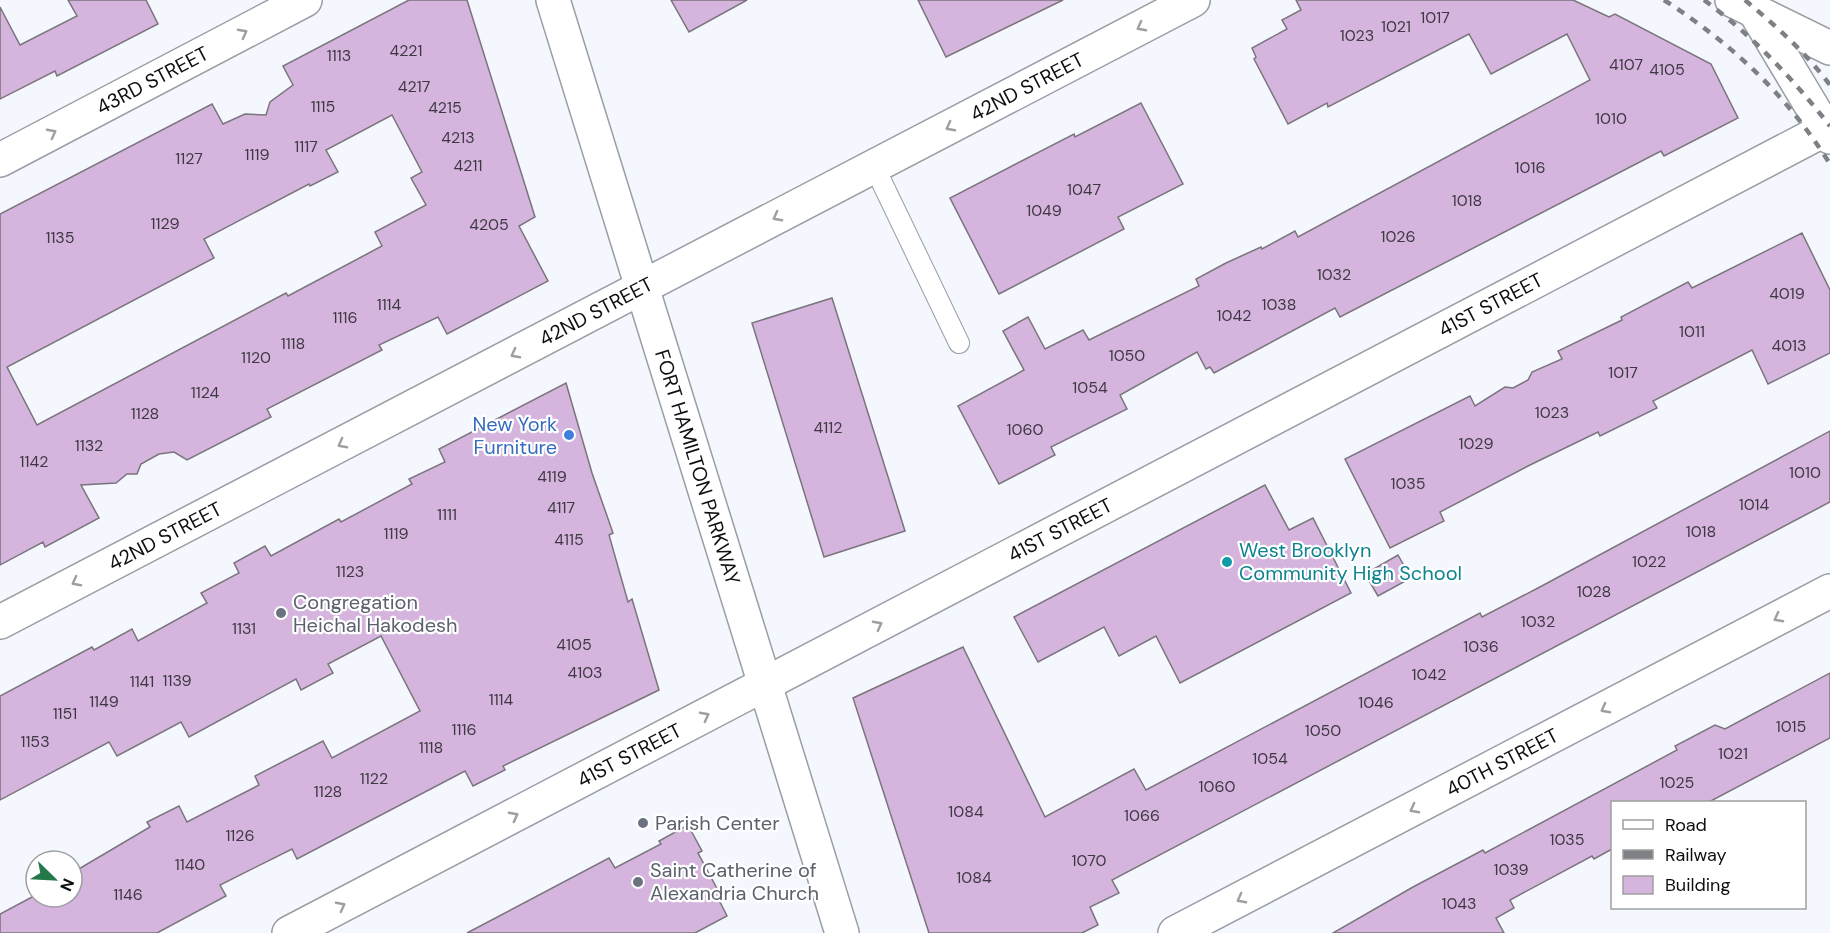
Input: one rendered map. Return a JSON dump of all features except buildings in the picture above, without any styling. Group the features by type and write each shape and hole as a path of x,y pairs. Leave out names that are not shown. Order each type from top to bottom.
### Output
{"street":[{"name":"43RD STREET","path":"0,160 305,0"},
{"name":"FORT HAMILTON PARKWAY","path":"552,0 843,933"},
{"name":"42ND STREET","path":"0,622 1193,0"},
{"path":"1745,3 1830,48"},
{"path":"1745,3 1829,131"},
{"name":"41ST STREET","path":"289,933 1829,131"},
{"name":"40TH STREET","path":"1176,933 1830,591"}],"lane":[{"path":"874,166 959,344"}],"railway":[{"path":"1664,0 1713,35 1756,73 1795,115 1830,164"},
{"path":"1704,0 1771,58 1830,126"},
{"path":"1745,0 1790,40 1830,85"}],"place":[{"name":"New York Furniture","path":"569,435"},
{"name":"West Brooklyn Community High School","path":"1227,562"},
{"name":"Congregation Heichal Hakodesh","path":"281,613"},
{"name":"Parish Center","path":"643,823"},
{"name":"Saint Catherine of Alexandria Church","path":"638,882"}]}
